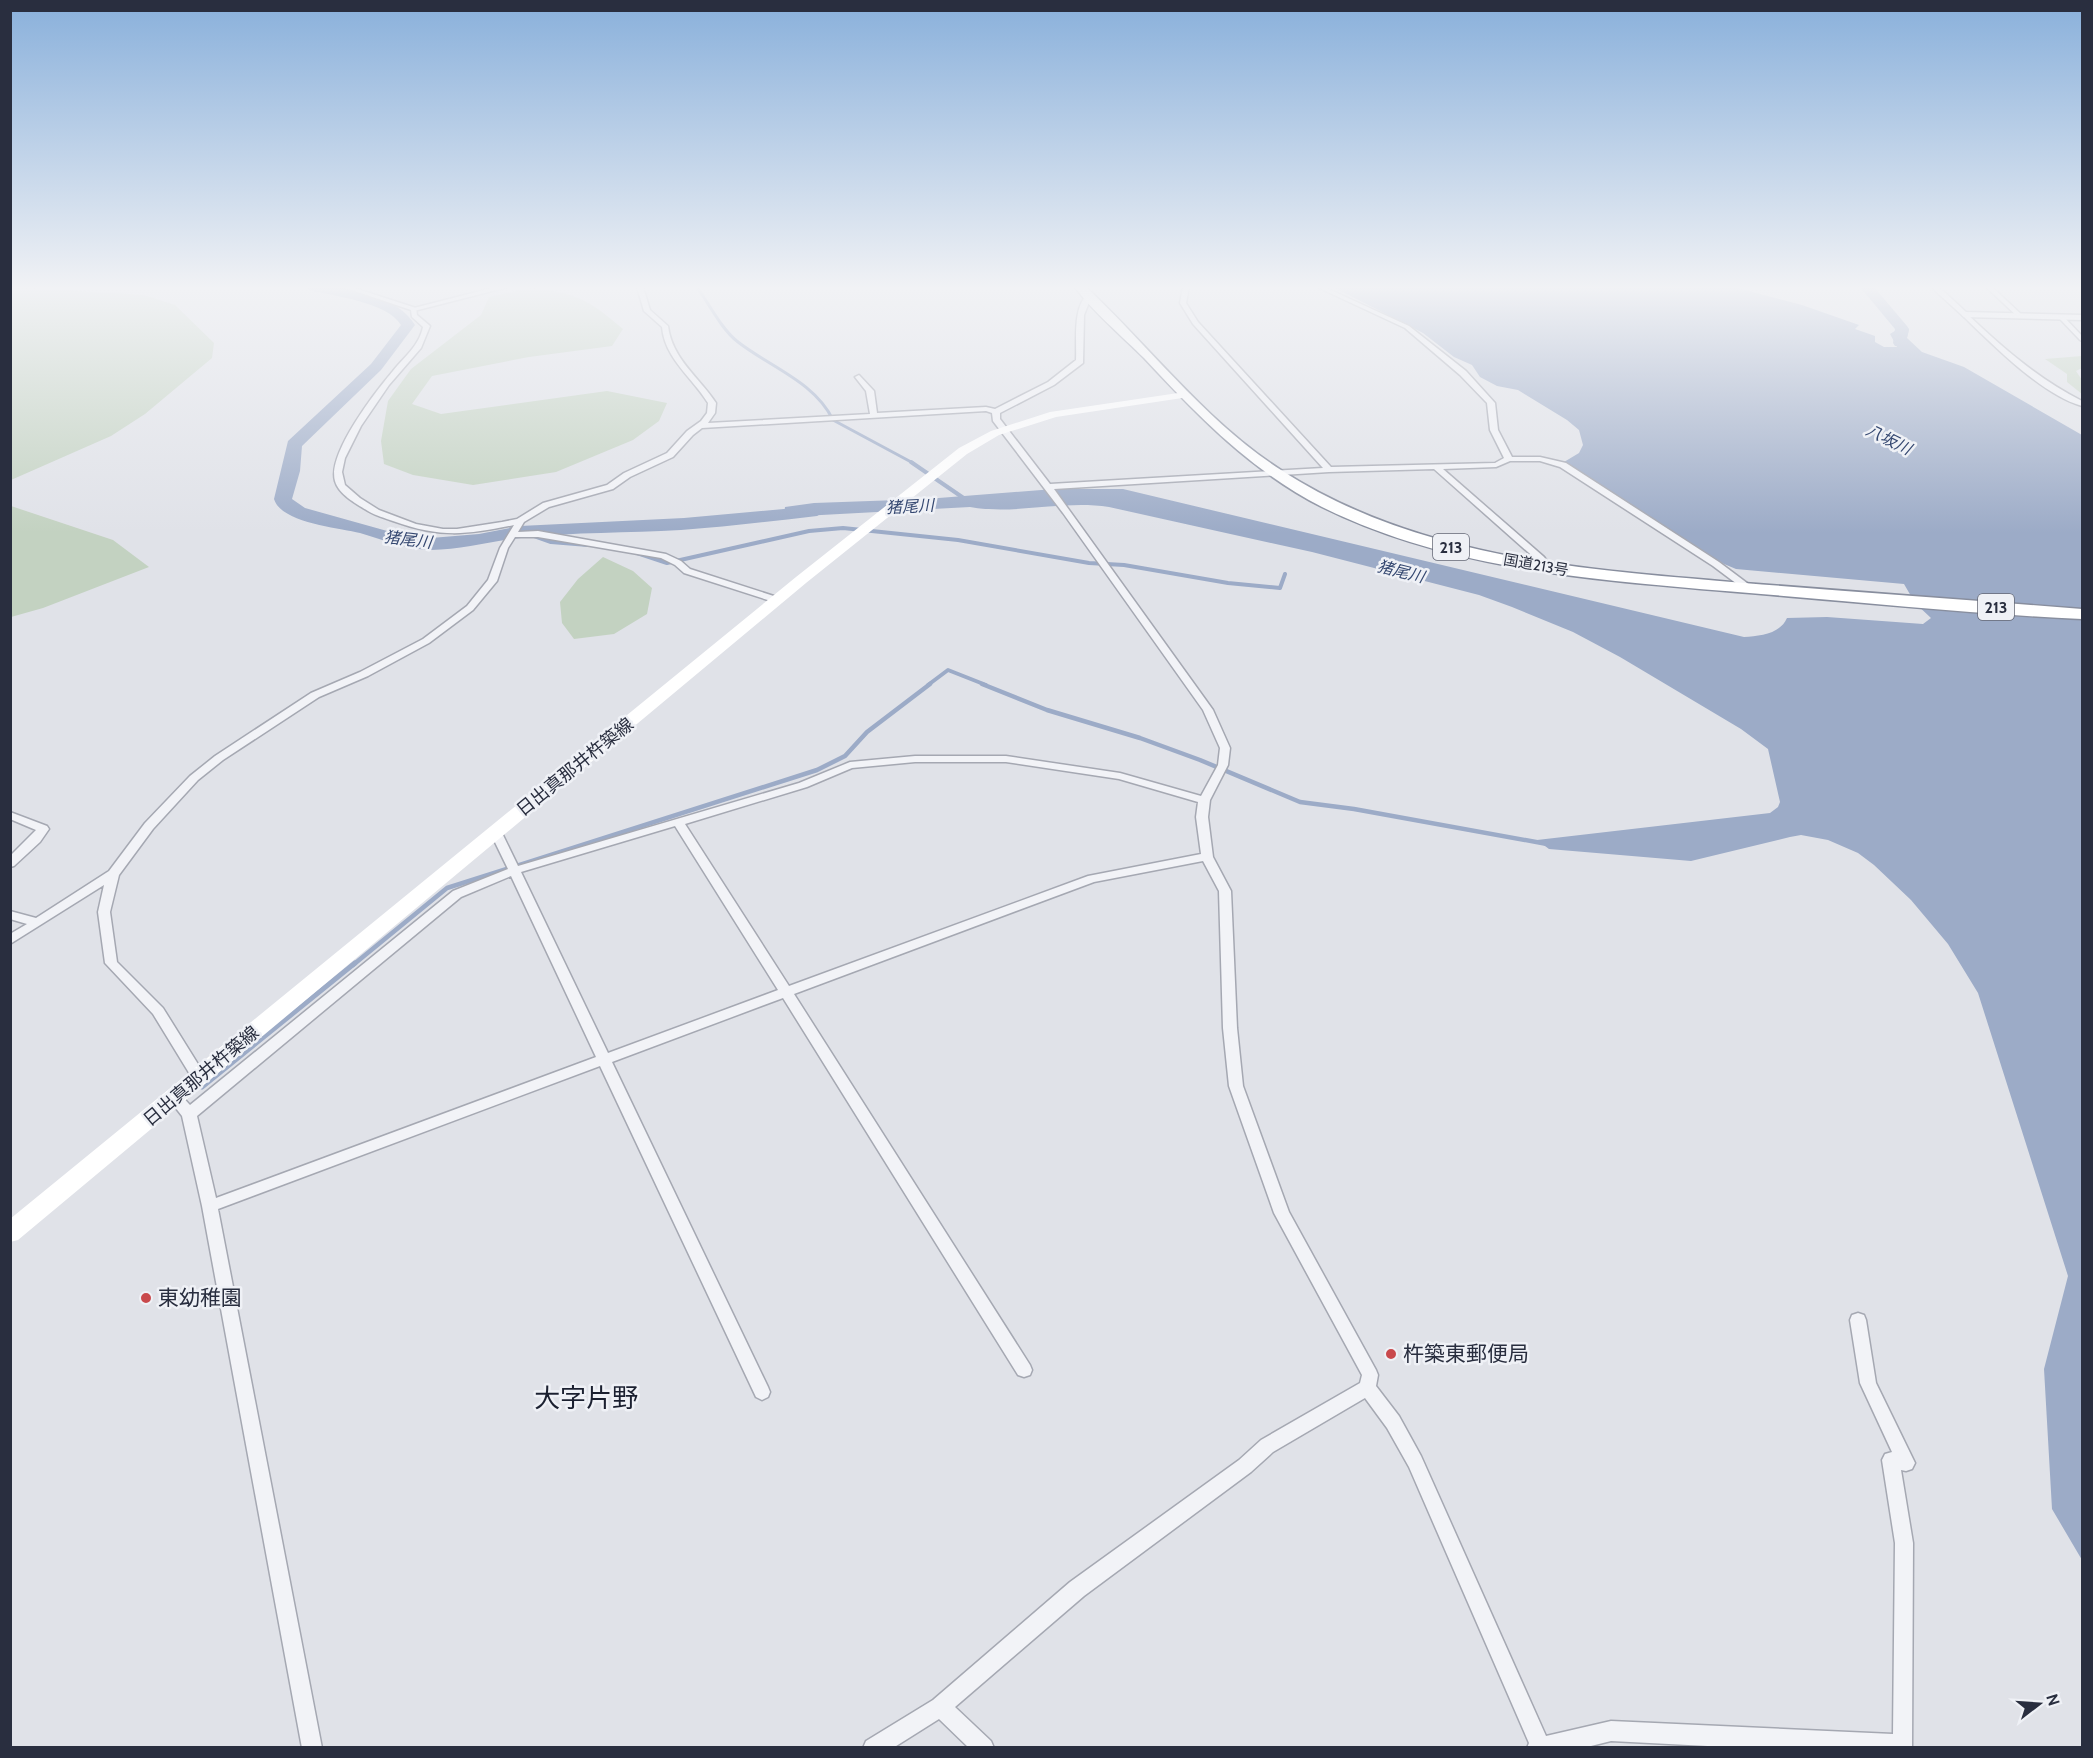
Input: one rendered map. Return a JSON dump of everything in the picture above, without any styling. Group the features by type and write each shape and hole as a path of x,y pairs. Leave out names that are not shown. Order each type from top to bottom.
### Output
{"highway":[{"name":"国道213号","path":"1160,369 1185,395 1276,474 1340,508 1407,534 1476,554 1547,568 1628,579 2082,614"}],"main road":[{"name":"日出真那井杵築線","path":"10,1233 777,600 979,440 1005,429 1054,414 1185,395"}],"street":[{"path":"399,369 352,436 338,466 338,480 344,489 372,510 429,532 457,533 515,528 663,556 678,563 687,571 777,600"},
{"path":"10,940 113,874 149,826 194,778 219,758 315,695 373,669 426,640 470,608 492,581 504,548 515,528 546,505 610,487 627,475 670,454 711,413 711,403 684,369"},
{"path":"700,426 986,409 996,412 1040,390 1072,369"},
{"path":"1237,369 1329,470"},
{"path":"1458,369 1491,402 1494,430 1509,459"},
{"path":"2028,369 2059,393 2082,404"},
{"path":"859,377 870,391 874,416"},
{"path":"873,1748 940,1707 1077,1589 1245,1466 1267,1446 1367,1388 1370,1375 1362,1356 1282,1213 1236,1086 1230,1028 1225,891 1207,857 1202,818 1204,800 1221,769 1225,748 1208,710 1102,560 996,419 996,412"},
{"path":"1048,487 1329,470 1497,465 1509,459 1540,459 1563,465 1716,564 1748,588"},
{"path":"1437,468 1541,559 1547,568"},
{"path":"189,1114 447,900 513,866 679,823 803,785 850,765 915,759 995,759 1120,776 1204,800"},
{"path":"10,815 42,830 36,839 10,863"},
{"path":"679,823 784,993 1024,1370"},
{"path":"496,832 762,1392"},
{"path":"210,1206 1092,879 1207,857"},
{"path":"113,874 104,912 111,963 158,1011 199,1077"},
{"path":"10,915 36,922"},
{"path":"175,1098 189,1114 210,1206 312,1748"},
{"path":"1367,1388 1393,1422 1415,1462 1540,1747 1611,1731 1903,1745 1904,1543 1891,1460 1906,1463 1868,1383 1858,1320"},
{"path":"940,1707 984,1748"}],"green space":[{"path":"11,369 199,369 145,414 111,436 11,480"},
{"path":"411,369 468,369 432,376 412,404 441,414 607,391 667,403 659,421 633,440 556,472 473,485 413,475 384,464 381,441 388,401"},
{"path":"2060,369 2080,369 2076,371 2082,380 2082,394 2067,382 2067,374"},
{"path":"11,506 113,540 149,567 43,608 11,617"},
{"path":"603,557 633,571 652,588 647,614 614,634 574,639 562,623 560,602 578,579"}],"water":[{"name":"八坂川","path":"1475,369 1968,369 2082,435 2082,1560 2052,1509 2044,1369 2068,1276 1978,993 1948,944 1911,900 1874,865 1858,853 1828,840 1801,835 1691,861 1549,849 1537,840 1770,813 1778,807 1780,802 1768,749 1741,729 1620,657 1573,632 1479,595 1312,552 1091,505 1005,509 970,507 784,517 785,507 814,503 926,499 1054,489 1123,489 1744,637 1775,631 1787,618 1827,617 1923,624 1931,618 1915,603 1904,584 1736,569 1724,564 1564,462 1579,453 1583,445 1579,430 1567,420 1518,390 1497,386 1480,377"}],"waterway":[{"name":"猪尾川","path":"374,369 294,445 291,471 283,499 284,503 299,512 327,522 362,528 403,541 431,544 479,540 520,532 684,524 817,511"},
{"path":"780,369 815,395 833,420 913,463"},
{"path":"911,462 965,499"},
{"path":"637,553 667,563 809,531 843,528 958,540 1089,563 1124,565 1228,583 1280,588 1285,574"},
{"path":"523,532 551,542 588,545"},
{"path":"928,685 948,670 986,685"},
{"path":"353,965 447,888 817,770 845,756 867,732 930,684"},
{"path":"982,684 1047,710 1140,738 1200,760 1300,802 1354,809 1547,844"},
{"path":"202,1087 355,963"}],"place":[{"name":"東幼稚園","path":"146,1298"},
{"name":"杵築東郵便局","path":"1391,1354"}],"district":[{"name":"大字片野","path":"586,1398"}]}
